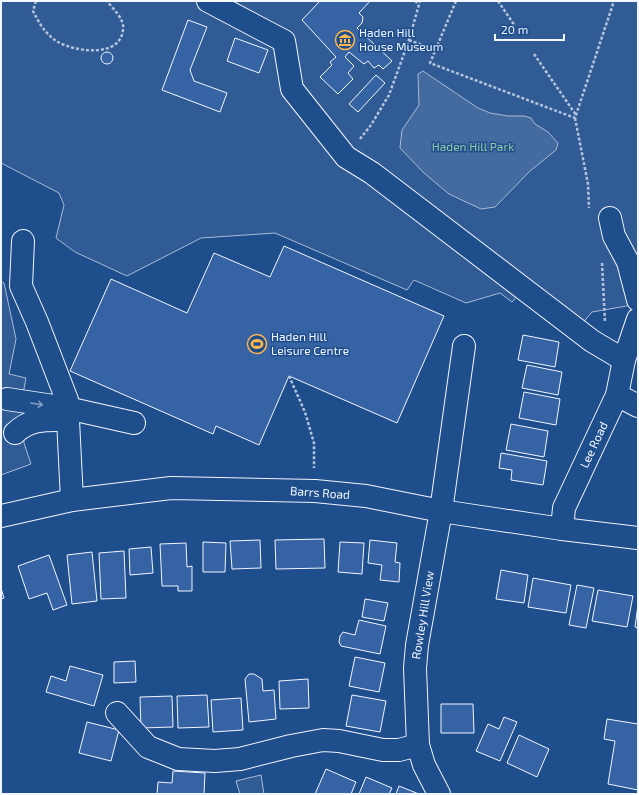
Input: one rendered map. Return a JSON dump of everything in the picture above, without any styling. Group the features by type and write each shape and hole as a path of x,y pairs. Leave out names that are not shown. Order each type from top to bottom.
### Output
{"street":[{"path":"208,1 284,41 292,89 346,157 372,173 592,341 631,352"},
{"path":"610,218 614,236 628,262 638,300"},
{"path":"22,241 21,286 37,322 67,400 72,500"},
{"name":"Lee Road","path":"562,530 564,508 617,395 631,352 638,319"},
{"name":"Rowley Hill View","path":"438,794 424,765 418,745 415,668 416,645 440,511 464,346"},
{"path":"617,395 638,406"},
{"path":"7,399 67,414 134,422"},
{"path":"14,433 22,426 39,420 67,414"},
{"name":"Barrs Road","path":"1,516 72,500 171,488 315,491 366,496 440,511 562,530 638,538"},
{"path":"117,713 148,747 178,759 215,761 240,759 291,746 323,740 339,741 383,750 399,750 418,745"}],"path":[{"path":"36,1 33,11 38,23 48,34 58,42 74,49 90,51 105,50 119,41 124,29 120,16 107,1"},
{"path":"346,157 372,125 389,95 409,40 419,2 415,1"},
{"path":"456,1 430,63 575,118 614,1"},
{"path":"498,1 515,26"},
{"path":"409,40 435,50"},
{"path":"534,54 576,114"},
{"path":"289,376 305,412 314,443 315,491"}],"shaded area":[{"name":"Haden Hill Park","path":"1,1 638,1 638,304 592,312 581,325 529,282 512,302 500,293 466,303 414,280 407,290 275,233 201,238 127,276 75,252 56,238 64,205 59,193 1,163"},
{"path":"423,71 478,108 490,113 531,118 535,124 548,132 558,143 556,150 530,171 495,207 481,209 449,194 424,173 400,148 402,130 419,105 418,74"},
{"path":"1,281 4,283 16,339 9,374 26,378 23,394 22,426 24,443 31,464 1,475"},
{"path":"261,775 264,794 240,794 236,781"}],"building":[{"name":"Haden Hill House Museum","path":"318,1 370,1 359,13 363,17 362,23 357,28 392,61 383,69 379,65 374,68 368,61 364,64 349,52 345,57 354,66 348,73 353,79 338,94 320,77 332,65 330,62 336,57 302,20 319,2"},
{"path":"188,20 207,27 190,70 194,81 227,93 220,112 162,90"},
{"path":"235,38 268,50 259,73 227,61"},
{"path":"105,52 109,52 113,58 109,64 105,64 101,60 101,56"},
{"path":"376,75 385,83 358,112 349,104"},
{"name":"Haden Hill Leisure Centre","path":"284,246 444,316 397,423 289,376 259,445 216,426 213,434 70,371 111,279 187,313 214,253 270,277"},
{"path":"523,335 559,342 555,367 518,360"},
{"path":"527,365 562,372 558,395 522,388"},
{"path":"524,392 560,399 556,425 519,418"},
{"path":"511,424 548,431 544,457 506,450"},
{"path":"501,453 547,461 543,485 511,480 512,470 499,468"},
{"path":"324,539 325,568 276,569 275,540"},
{"path":"260,540 261,568 232,569 230,541"},
{"path":"370,540 397,543 395,562 400,563 399,582 380,580 382,565 368,563"},
{"path":"203,542 226,543 225,572 203,572"},
{"path":"340,542 364,543 362,574 338,572"},
{"path":"186,543 187,567 192,566 192,591 178,591 178,586 162,586 160,544"},
{"path":"151,547 153,573 130,575 129,549"},
{"path":"124,551 126,598 101,599 99,553"},
{"path":"92,552 97,601 72,604 67,555"},
{"path":"49,555 67,605 53,610 47,593 29,599 18,566"},
{"path":"501,570 528,575 524,603 496,599"},
{"path":"533,578 571,585 566,613 528,607"},
{"path":"577,585 594,588 586,628 569,625"},
{"path":"1,588 4,598 1,599"},
{"path":"598,590 633,596 627,627 592,621"},
{"path":"365,599 388,603 384,621 362,617"},
{"path":"638,605 638,628 635,627"},
{"path":"359,620 386,626 380,654 341,646 339,642 340,636 343,632 355,635"},
{"path":"355,657 385,663 379,692 349,686"},
{"path":"135,661 136,682 114,683 114,662"},
{"path":"70,666 103,675 94,706 46,692 51,676 66,681"},
{"path":"249,674 254,674 262,679 263,691 274,690 276,719 249,722 245,679"},
{"path":"308,679 309,708 280,709 279,681"},
{"path":"207,695 209,727 178,728 177,696"},
{"path":"352,695 386,701 380,732 346,726"},
{"path":"172,696 173,727 141,728 140,697"},
{"path":"241,698 243,730 213,732 211,700"},
{"path":"441,704 473,704 474,733 441,733"},
{"path":"504,717 517,722 500,761 476,751 488,724 499,729"},
{"path":"607,719 638,724 638,790 608,784 615,741 604,739"},
{"path":"87,722 119,730 111,761 79,753"},
{"path":"519,735 549,749 537,777 507,763"},
{"path":"326,769 356,782 351,794 315,794"},
{"path":"173,771 205,773 204,794 157,794 158,782 172,783"},
{"path":"366,777 392,788 389,794 359,794"},
{"path":"399,786 419,794 396,794"}],"place":[{"name":"Haden Hill House Museum","path":"345,40"},
{"name":"Haden Hill Leisure Centre","path":"257,344"}]}
